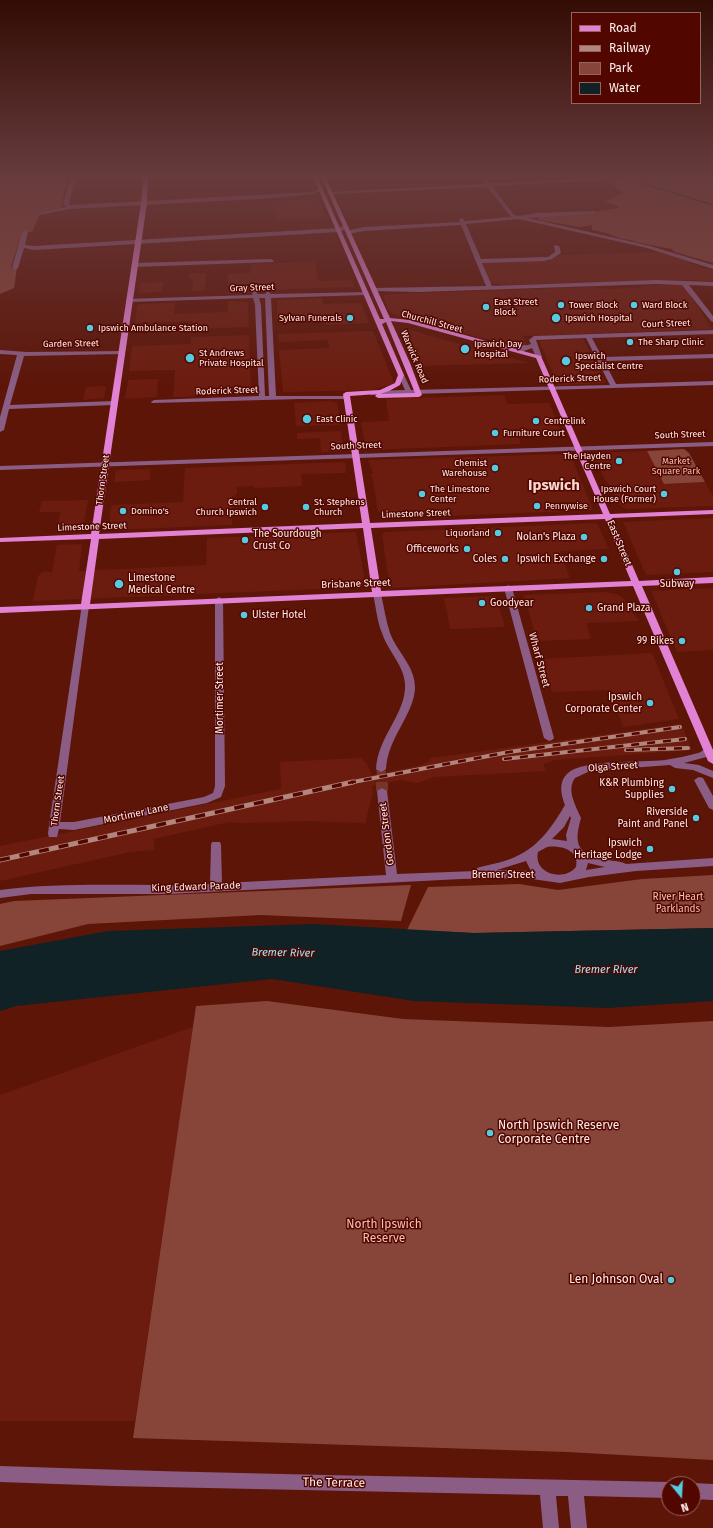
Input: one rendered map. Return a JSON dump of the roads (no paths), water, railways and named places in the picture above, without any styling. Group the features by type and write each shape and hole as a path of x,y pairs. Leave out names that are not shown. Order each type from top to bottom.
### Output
{"main road":[{"name":"Thorn Street","path":"85,606 137,245"},
{"name":"Warwick Road","path":"346,245 401,375"},
{"name":"Warwick Road","path":"354,245 419,393"},
{"name":"Gray Street","path":"365,292 375,291"},
{"name":"Churchill Street","path":"382,307 389,314 410,324 540,358"},
{"path":"374,312 387,319"},
{"name":"Churchill Street","path":"387,319 502,346 540,358"},
{"path":"379,324 387,319"},
{"path":"393,331 398,325 410,324"},
{"name":"East Street","path":"540,358 713,761"},
{"path":"396,364 407,363"},
{"path":"369,393 395,387 400,382 401,375"},
{"name":"Roderick Street","path":"346,396 369,393"},
{"name":"Roderick Street","path":"346,396 419,393"},
{"path":"346,396 377,594"},
{"name":"Limestone Street","path":"0,540 713,512"},
{"name":"Brisbane Street","path":"0,610 713,580"}],"street":[{"path":"15,268 22,246 32,248 68,245"},
{"path":"473,245 490,288"},
{"path":"640,245 713,267"},
{"path":"479,261 550,258 558,253 556,246"},
{"path":"134,265 271,261"},
{"path":"537,286 581,287 633,282 690,282 713,284"},
{"path":"633,282 642,284 644,286 643,287"},
{"path":"375,291 537,286 643,287 669,282"},
{"path":"683,282 694,296 698,298 713,320"},
{"path":"690,282 699,295 698,298"},
{"name":"Gray Street","path":"129,298 365,292"},
{"path":"268,294 267,304 273,398"},
{"path":"255,295 258,305 262,398"},
{"name":"Court Street","path":"534,345 533,338 713,332"},
{"path":"588,336 614,386"},
{"path":"82,353 111,347 123,340"},
{"path":"502,346 524,349 534,345"},
{"name":"East Street","path":"534,345 540,358"},
{"name":"Garden Street","path":"0,352 21,354 121,352"},
{"path":"0,430 21,354"},
{"path":"600,359 713,356"},
{"name":"Warwick Road","path":"401,375 410,394"},
{"name":"Roderick Street","path":"419,393 713,383"},
{"name":"Roderick Street","path":"369,393 410,394"},
{"name":"Roderick Street","path":"154,402 346,396"},
{"path":"6,407 113,404"},
{"name":"South Street","path":"0,468 713,444"},
{"name":"Wharf Street","path":"508,588 548,738"},
{"path":"377,594 386,632 405,668 410,687 406,701 381,756 381,769"},
{"name":"Mortimer Street","path":"217,795 220,786 219,600"},
{"name":"Thorn Street","path":"54,829 85,606"},
{"name":"Olga Street","path":"577,852 571,835 576,818 570,805 566,784 568,778 576,772 594,767 665,763 702,756 706,754 709,749"},
{"name":"Olga Street","path":"665,763 695,767 713,775"},
{"path":"699,780 713,806"},
{"name":"Gordon Street","path":"382,791 392,878"},
{"name":"Mortimer Lane","path":"54,829 94,823 207,800 217,795"},
{"path":"537,849 560,824 570,805"},
{"name":"Bremer Street","path":"461,875 504,865 523,858 537,849 555,843 570,846 577,852 594,861 636,867"},
{"path":"216,845 216,887"},
{"name":"Bremer Street","path":"537,849 532,862 534,868 544,876"},
{"path":"574,876 580,872 582,866 582,860 577,852"},
{"name":"Bremer Street","path":"392,878 525,874 560,879 636,867 713,862"},
{"name":"King Edward Parade","path":"0,894 31,890 168,890 392,878"},
{"name":"The Terrace","path":"0,1474 661,1490"},
{"path":"547,1487 551,1528"},
{"path":"575,1488 579,1528"},
{"path":"701,1491 713,1492"}],"water":[{"name":"Bremer River","path":"313,924 474,933 713,928 713,1001 608,1008 414,1001 272,979 16,1006 0,1011 0,951 108,931"}],"tunnel":[{"path":"381,769 382,783"},
{"path":"382,783 382,791"}],"railway":[{"path":"352,782 509,752 680,727"},
{"path":"504,759 685,739"},
{"path":"626,750 688,748"},
{"path":"0,860 352,782"}],"place":[{"name":"Tower Block","path":"561,305"},
{"name":"Ward Block","path":"634,305"},
{"name":"East Street Block","path":"486,307"},
{"name":"Sylvan Funerals","path":"350,318"},
{"name":"Ipswich Hospital","path":"556,318"},
{"name":"Ipswich Ambulance Station","path":"90,328"},
{"name":"The Sharp Clinic","path":"630,342"},
{"name":"Ipswich Day Hospital","path":"465,349"},
{"name":"St Andrews Private Hospital","path":"190,358"},
{"name":"Ipswich Specialist Centre","path":"566,361"},
{"name":"East Clinic","path":"307,419"},
{"name":"Centrelink","path":"536,421"},
{"name":"Furniture Court","path":"495,433"},
{"name":"The Hayden Centre","path":"619,461"},
{"name":"Chemist Warehouse","path":"495,468"},
{"name":"The Limestone Center","path":"422,494"},
{"name":"Ipswich Court House (Former)","path":"664,494"},
{"name":"Pennywise","path":"537,506"},
{"name":"Central Church Ipswich","path":"265,507"},
{"name":"St. Stephens Church","path":"306,507"},
{"name":"Domino's","path":"123,511"},
{"name":"Liquorland","path":"498,533"},
{"name":"Nolan's Plaza","path":"584,537"},
{"name":"The Sourdough Crust Co","path":"245,540"},
{"name":"Officeworks","path":"467,549"},
{"name":"Coles","path":"505,559"},
{"name":"Ipswich Exchange","path":"604,559"},
{"name":"Subway","path":"677,572"},
{"name":"Limestone Medical Centre","path":"119,584"},
{"name":"Goodyear","path":"482,603"},
{"name":"Grand Plaza","path":"589,608"},
{"name":"Ulster Hotel","path":"244,615"},
{"name":"99 Bikes","path":"682,641"},
{"name":"Ipswich Corporate Center","path":"650,703"},
{"name":"K&R Plumbing Supplies","path":"672,789"},
{"name":"Riverside Paint and Panel","path":"696,818"},
{"name":"Ipswich Heritage Lodge","path":"650,849"},
{"name":"North Ipswich Reserve Corporate Centre","path":"490,1133"},
{"name":"Len Johnson Oval","path":"671,1280"}],"district":[{"name":"Ipswich","path":"554,486"}],"park label":[{"name":"Market Square Park","path":"676,466"},
{"name":"River Heart Parklands","path":"678,902"},
{"name":"North Ipswich Reserve","path":"384,1232"}]}
